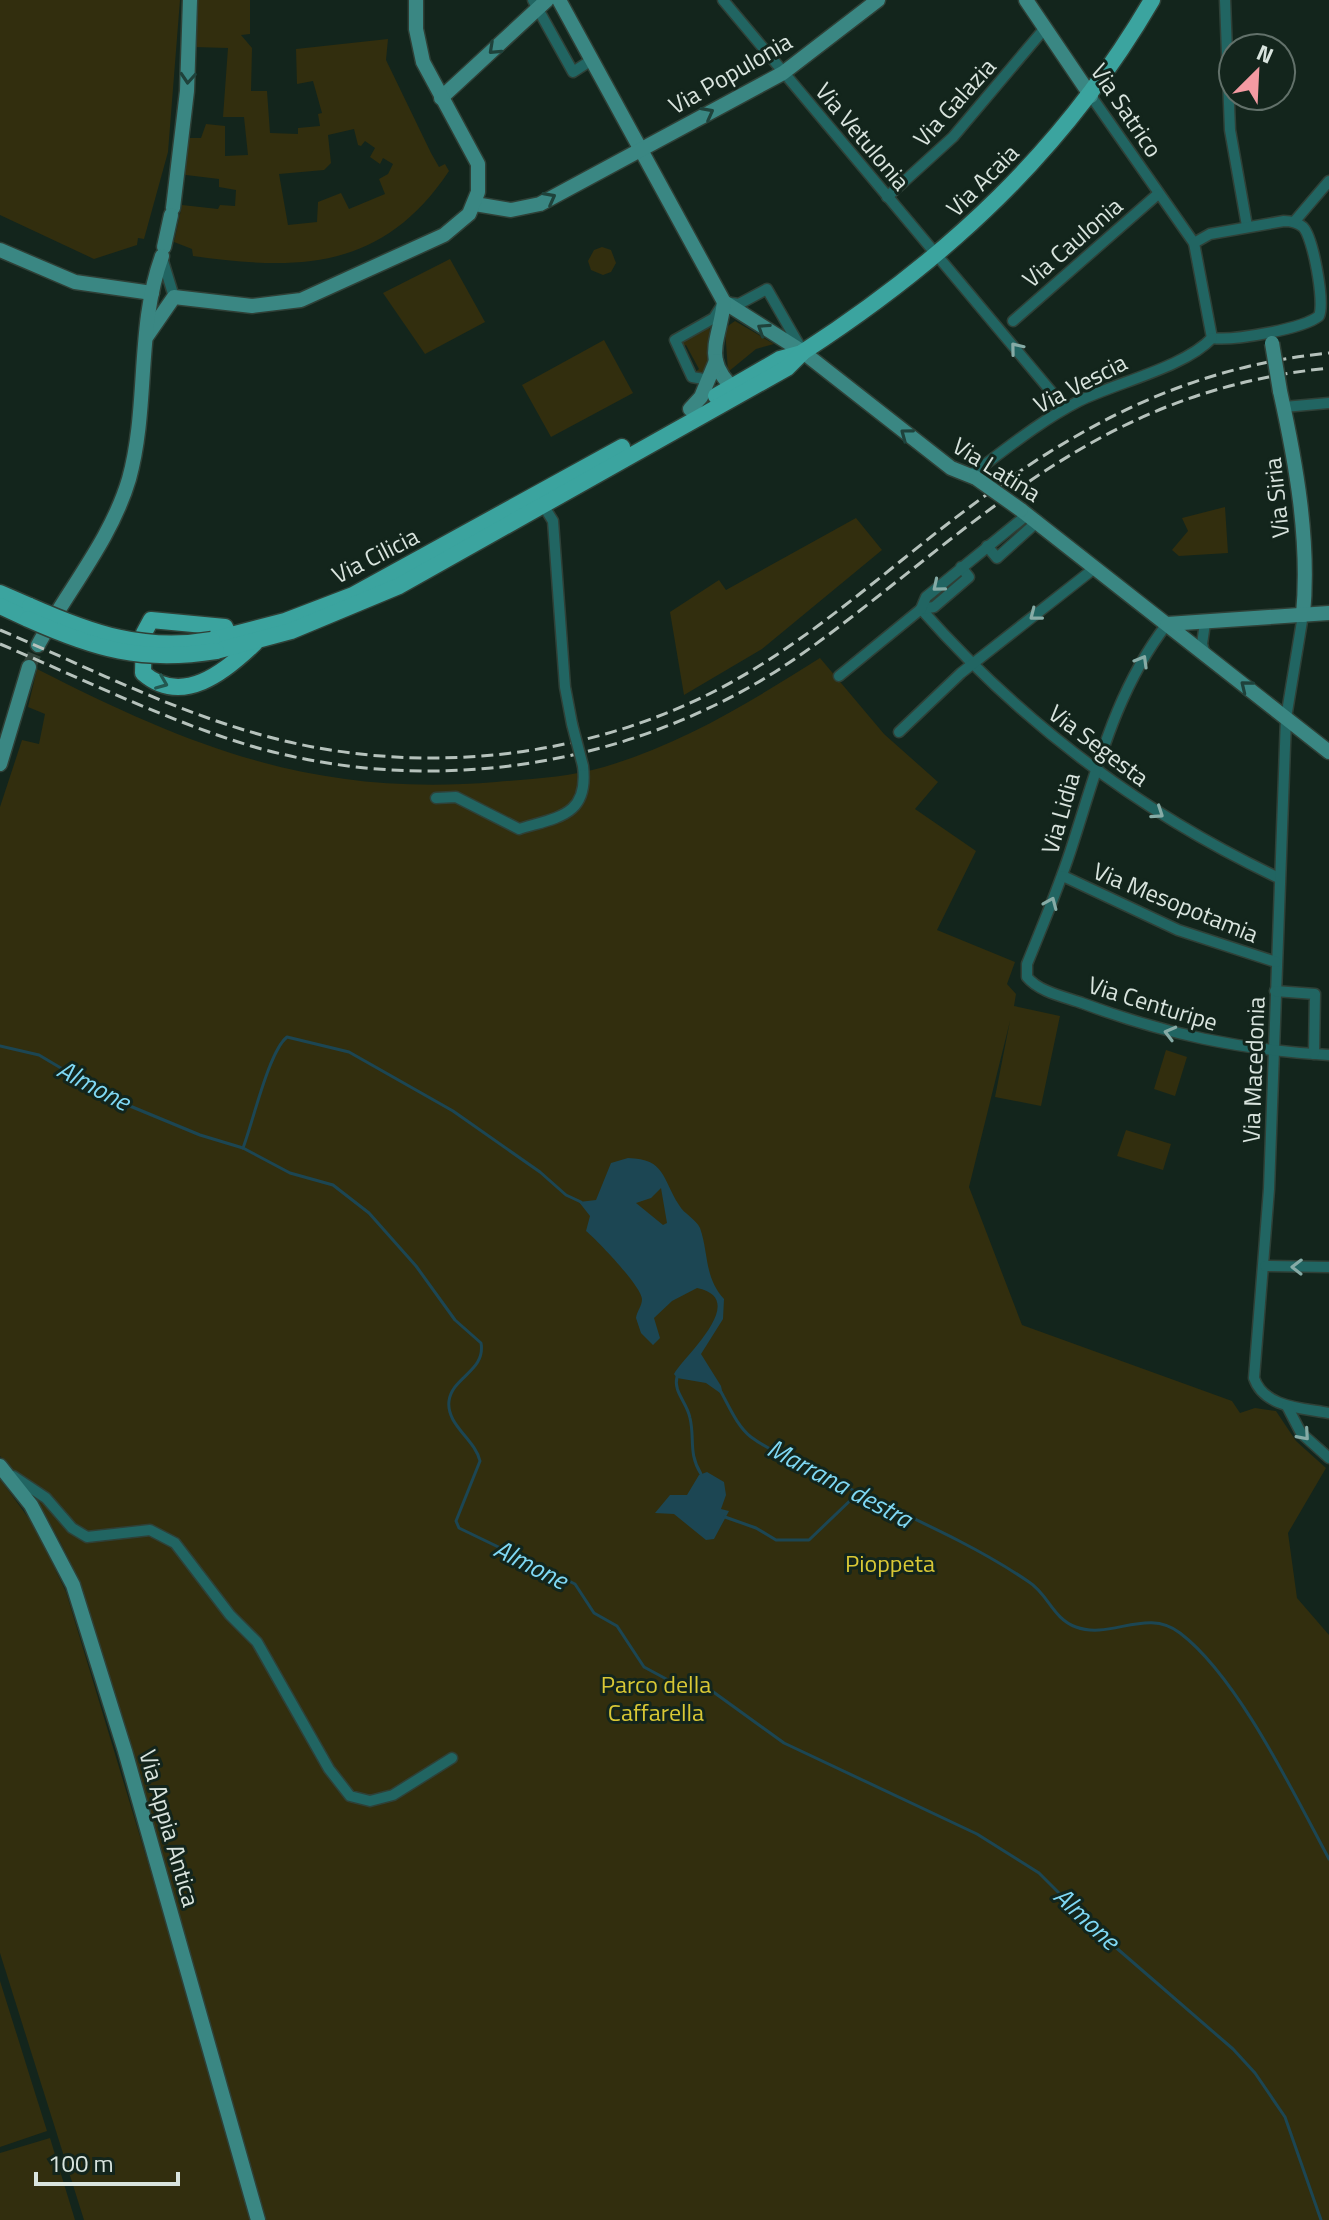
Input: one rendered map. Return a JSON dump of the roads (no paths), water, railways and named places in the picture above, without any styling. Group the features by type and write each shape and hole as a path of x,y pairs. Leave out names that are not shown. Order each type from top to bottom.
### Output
{"main road":[{"name":"Via Acaia","path":"739,387 787,368 803,352 938,256 1027,170 1091,96 1152,0"},
{"name":"Via Cilicia","path":"214,645 229,636 285,621 353,595 690,409 739,387"},
{"name":"Via Cilicia","path":"0,593 87,644 125,654 178,656 214,645 257,641 345,611 399,586 543,505 739,387"},
{"name":"Via Cilicia","path":"0,606 29,612"},
{"path":"229,636 225,627 153,619 144,633 142,671 162,683 189,688 235,661 257,641"}],"street":[{"path":"38,645 107,529 128,482 152,293 172,212 187,91 190,0"},
{"path":"0,250 75,282 252,306 309,297 444,235 464,220 475,204 480,175 477,160 441,98 418,49 416,0"},
{"path":"559,0 724,302 717,333 716,361 718,372 739,387"},
{"name":"Via Vetulonia","path":"723,0 1065,408"},
{"name":"Via Populonia","path":"475,204 511,210 530,208 783,73 878,0"},
{"name":"Via Satrico","path":"1026,0 1194,243"},
{"path":"1225,0 1230,130 1247,226"},
{"path":"441,98 539,3 573,72 590,61"},
{"name":"Via Galazia","path":"887,197 968,121 1045,28"},
{"path":"1294,222 1329,181"},
{"name":"Via Caulonia","path":"1013,321 1158,194"},
{"path":"1294,222 1303,227 1310,240 1322,310 1310,322 1271,337 1212,338 1194,243 1204,235 1247,226 1294,222"},
{"path":"163,252 167,283 174,297"},
{"path":"724,302 739,304 771,290 803,352"},
{"path":"147,336 174,297"},
{"path":"709,380 692,377 675,340 714,318 724,302"},
{"name":"Via Latina","path":"724,302 803,352 951,468 974,476 1029,515 1205,654"},
{"name":"Via Siria","path":"1271,337 1297,475 1305,578 1303,615"},
{"name":"Via Vescia","path":"974,476 1065,408 1128,379 1189,358 1212,338"},
{"path":"690,409 709,380 716,361"},
{"path":"1284,407 1329,403"},
{"path":"436,798 456,797 519,829 563,815 576,806 585,789 583,766 565,687 553,521 543,505"},
{"path":"839,676 921,609 934,607 969,577 961,567 987,546 997,558 1029,515"},
{"path":"899,732 971,665 1096,567"},
{"name":"Via Segesta","path":"921,609 971,665 1094,769 1185,831 1279,878"},
{"path":"1167,624 1329,613"},
{"name":"Via Macedonia","path":"1287,1406 1264,1394 1254,1381 1265,1266 1286,718 1303,615"},
{"path":"1205,623 1202,644 1205,654 1329,752"},
{"name":"Via Lidia","path":"1027,977 1027,964 1063,876 1094,769 1124,694 1167,624"},
{"path":"0,764 29,667"},
{"name":"Via Mesopotamia","path":"1063,876 1178,930 1276,962"},
{"name":"Via Centuripe","path":"1027,977 1044,988 1158,1030 1274,1051 1329,1055"},
{"path":"1275,991 1315,994 1314,1054"},
{"path":"1265,1266 1329,1267"},
{"path":"1287,1406 1329,1413"},
{"path":"1287,1406 1303,1436 1329,1458"},
{"path":"1,1467 46,1498 72,1528 87,1537 150,1530 175,1543 230,1615 257,1642 329,1769 350,1796 370,1801 393,1795 452,1758"},
{"name":"Via Appia Antica","path":"1,1467 39,1518 73,1585 125,1751 258,2220"}],"water":[{"path":"628,1158 656,1166 681,1208 700,1228 710,1274 724,1299 723,1319 701,1354 721,1386 723,1395 706,1383 677,1378 674,1374 716,1316 717,1304 712,1294 697,1288 672,1301 654,1318 660,1338 653,1345 641,1333 636,1318 642,1299 635,1284 586,1231 590,1216 579,1202 596,1200 611,1163","holes":["661,1188 667,1223 663,1225 636,1203 651,1198"]},
{"path":"707,1472 724,1482 726,1495 721,1509 729,1511 714,1539 706,1540 674,1514 655,1513 670,1495 687,1495 699,1475"}],"waterway":[{"name":"Marrana destra","path":"243,1148 268,1071 287,1037 349,1052 453,1111 540,1172 566,1195 581,1202"},
{"name":"Almone","path":"0,1046 39,1055 113,1099 200,1135 243,1148 290,1173 333,1185 369,1213 416,1266 455,1320 481,1343 479,1360 456,1386 449,1401 449,1410 456,1425 473,1446 480,1461 456,1521 459,1528 575,1584 594,1613 617,1626 644,1667 670,1681 712,1691 784,1743 977,1834 1039,1873 1098,1932 1233,2049 1255,2073 1285,2117 1321,2220"},
{"path":"677,1377 677,1387 690,1418 694,1459 701,1474"},
{"name":"Marrana destra","path":"721,1392 734,1416 751,1437 784,1457 953,1538 1004,1566 1036,1587 1068,1623 1089,1630 1155,1623 1180,1633 1202,1653 1243,1707 1282,1771 1329,1859"},
{"path":"725,1517 756,1528 776,1540 809,1540 858,1493"}],"tunnel":[{"path":"29,667 38,645"}],"railway":[{"path":"0,630 192,712 258,734 315,747 374,755 432,758 491,755 549,747 606,734 662,715 741,677 814,628 1004,482 1103,422 1155,397 1209,377 1267,362 1329,353"},
{"path":"0,644 187,724 251,746 314,761 377,769 441,771 505,766 568,756 630,739 690,717 770,675 833,631 1010,495 1106,435 1156,411 1209,392 1266,377 1329,368"}],"park label":[{"name":"Pioppeta","path":"890,1563"},
{"name":"Parco della Caffarella","path":"656,1698"}]}
